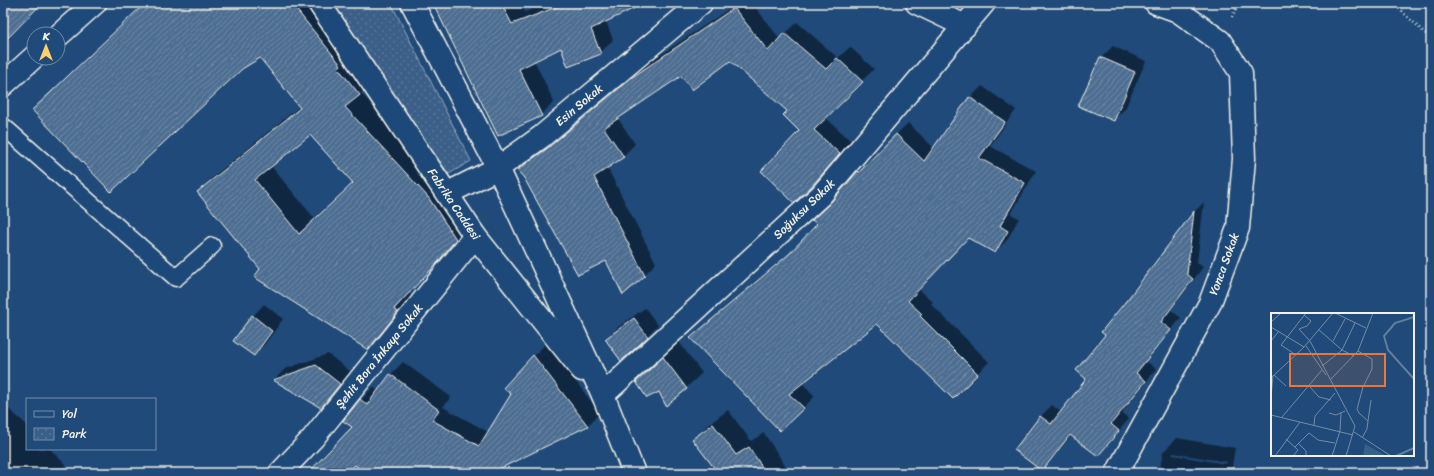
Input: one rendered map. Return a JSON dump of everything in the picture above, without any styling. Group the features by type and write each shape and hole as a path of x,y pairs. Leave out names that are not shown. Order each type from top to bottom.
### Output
{"main road":[{"name":"Fabrika Caddesi","path":"319,3 448,193 475,236 603,395"},
{"name":"Fabrika Caddesi","path":"412,3 498,168 603,395 634,473"},
{"name":"Esin Sokak","path":"448,193 498,168 541,137 701,3"},
{"path":"916,3 965,26"},
{"name":"Soğuksu Sokak","path":"603,395 821,195 984,3"},
{"name":"Yonca Sokak","path":"1117,473 1210,303 1238,228 1244,159 1241,73 1220,41 1178,11 1156,3"},
{"path":"66,27 86,5"},
{"path":"3,85 26,64"},
{"name":"Şehit Bora İnkaya Sokak","path":"280,473 313,438 475,236"}],"lane":[{"path":"3,126 176,278 212,246"}],"path":[{"path":"1393,3 1431,39"}],"green space":[{"path":"332,3 391,3 471,161 449,174 373,73"}],"building":[{"path":"3,3 42,3 3,43"},
{"path":"145,3 291,3 341,65 338,68 360,95 345,107 428,197 456,239 438,262 394,309 398,312 368,350 254,277 260,269 197,192 300,108 260,58 242,69 111,192 32,110","holes":["310,135 353,183 299,234 255,180"]},
{"path":"433,3 501,3 512,24 567,3 645,3 591,29 601,54 568,67 561,48 519,69 542,116 498,136"},
{"path":"734,8 768,51 784,33 826,69 837,58 863,82 814,130 840,154 812,186 794,203 761,171 799,131 783,115 787,111 730,61 692,90 681,76 604,128 624,157 594,177 645,276 623,295 606,261 578,275 524,178 517,170 549,147 631,78"},
{"path":"1100,57 1135,72 1114,121 1078,106"},
{"path":"969,97 1005,122 979,158 1025,183 1000,226 1008,231 995,253 968,238 908,301 922,314 920,316 978,374 953,399 877,324 789,394 804,408 780,431 690,338 789,254 817,224 812,220 830,203 858,171 859,172 896,134 924,161"},
{"path":"1194,211 1187,274 1193,279 1161,322 1171,330 1136,373 1146,381 1111,424 1119,431 1098,456 1070,435 1042,471 1014,450 1040,416 1051,424 1086,379 1076,370 1105,335 1101,332"},
{"path":"252,315 272,331 254,356 233,341"},
{"path":"634,318 648,337 621,361 605,339"},
{"path":"533,355 588,426 499,469 495,473 366,473 355,465 346,473 308,473 352,427 343,421 360,399 367,405 390,374 439,410 432,420 479,446 511,394 503,388"},
{"path":"663,357 687,389 666,406 659,392 647,398 636,382"},
{"path":"316,365 340,384 321,408 273,380"},
{"path":"713,424 736,455 749,447 766,473 708,473 715,469 692,439"}]}
